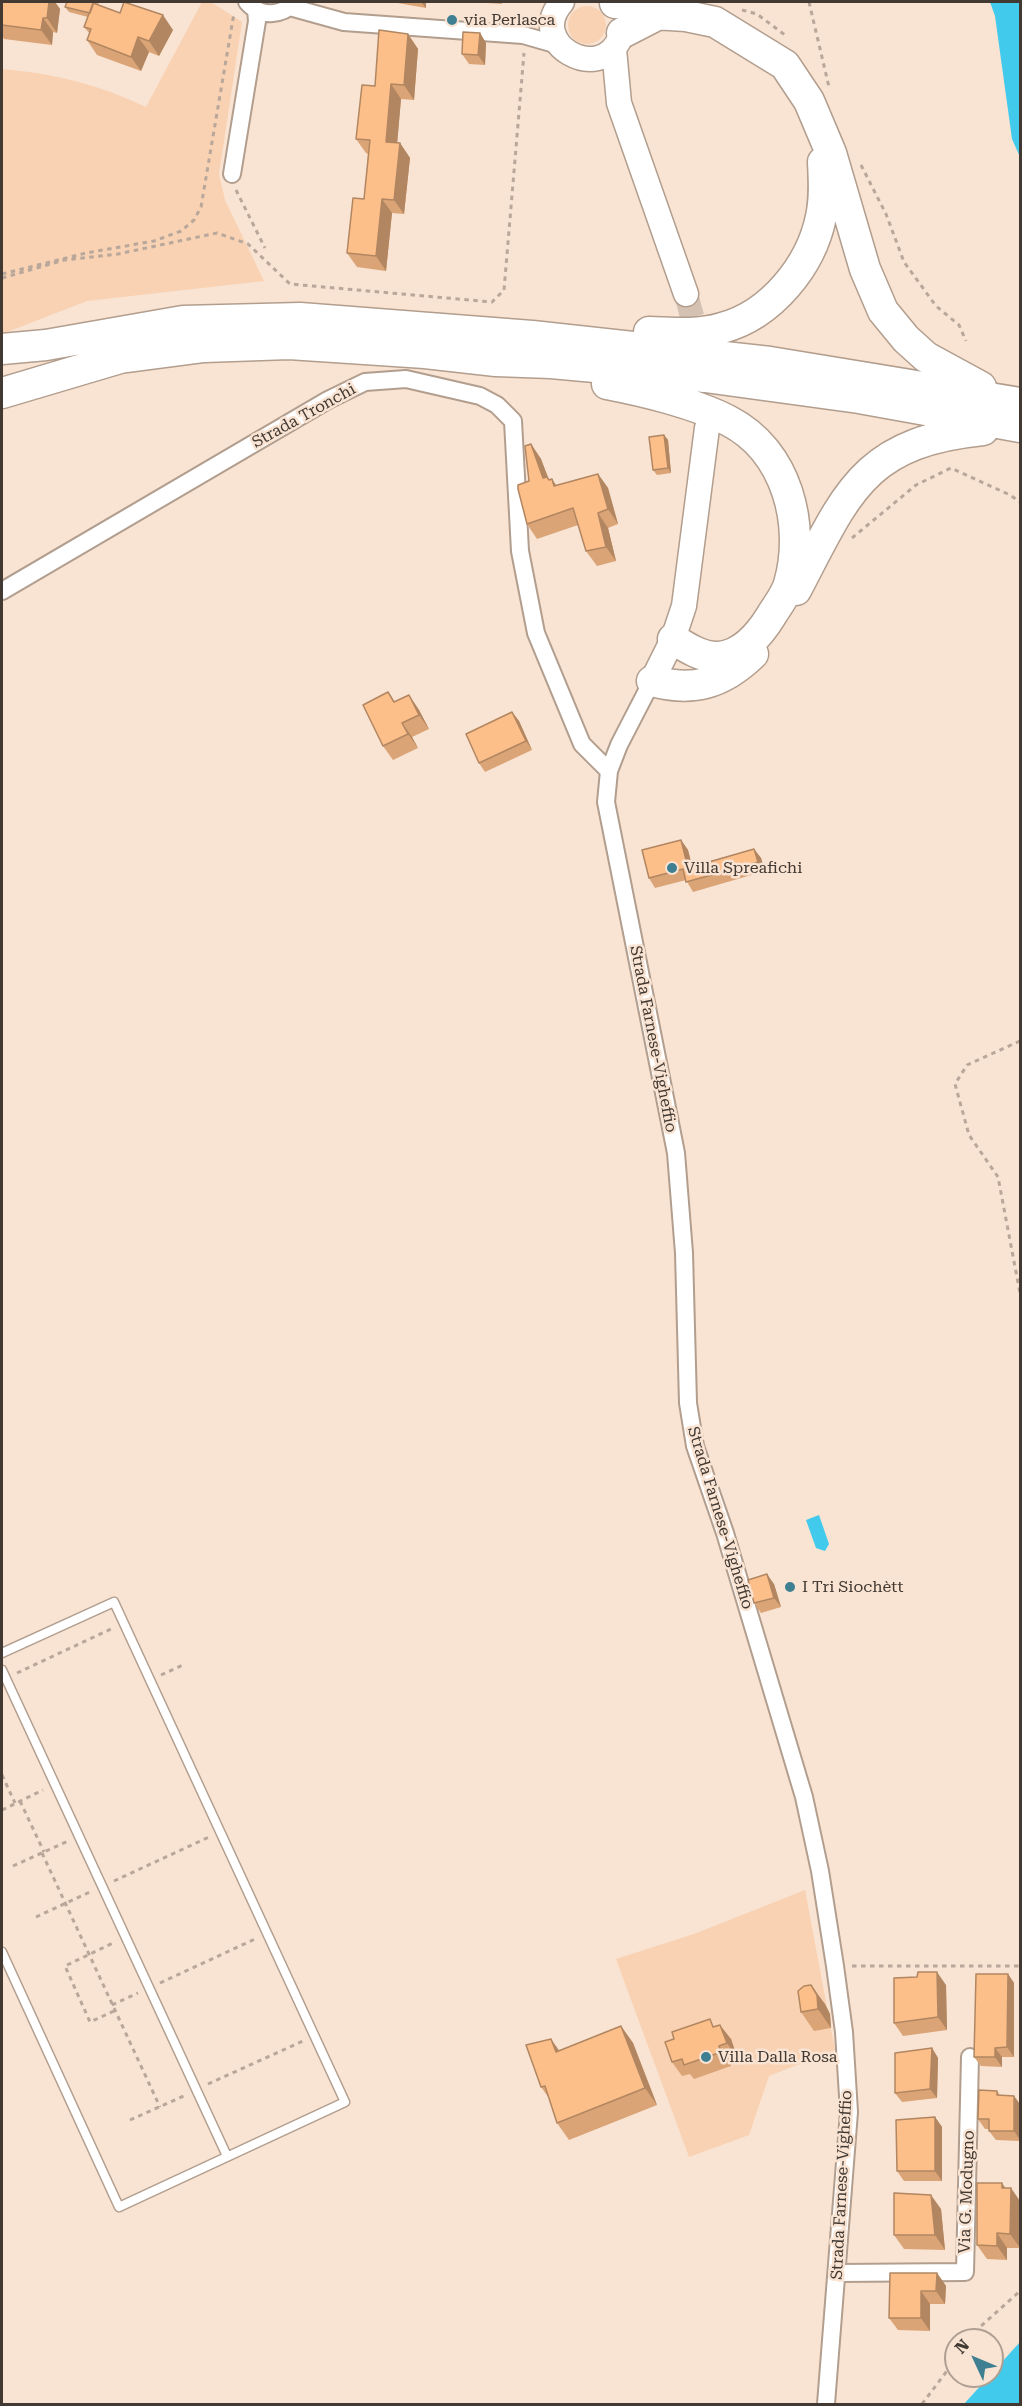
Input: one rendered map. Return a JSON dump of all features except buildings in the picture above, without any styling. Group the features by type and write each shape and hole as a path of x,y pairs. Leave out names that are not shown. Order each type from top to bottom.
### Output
{"highway":[{"path":"615,2 632,4 657,15 686,16 716,22 785,65 804,92 834,162 869,280 888,318 906,339 934,363 993,393 1019,415"},
{"path":"618,41 657,15"},
{"path":"2,349 34,347 183,321 261,317 553,337 603,329 661,333 709,331 730,326 752,315 785,287 805,260 815,238 824,197 820,129"},
{"path":"532,336 770,362 1019,415"},
{"path":"2,361 69,340"},
{"path":"2,393 120,358 204,347 289,344 425,353 496,361 551,363 744,382 869,400 1019,415"},
{"path":"496,361 646,392 730,422 754,441 778,466 790,499 796,537 789,585 762,631 735,653 718,657 694,652 673,639"},
{"path":"652,681 676,688 716,681 744,662 765,643 784,614 832,520 862,477 888,455 947,433 1019,415"}],"street":[{"path":"312,2 333,20"},
{"path":"615,2 622,17 618,41 619,103"},
{"path":"246,6 274,14 293,4 333,20 523,35 558,45 573,56 581,58 596,58 618,41"},
{"path":"231,174 257,21 246,6"},
{"path":"523,35 556,7"},
{"path":"556,7 552,28 558,45"},
{"path":"581,58 602,78 619,103 686,294"},
{"name":"Strada Tronchi","path":"2,591 328,400 364,382 406,379 480,396 497,405 513,421 520,551 536,633 582,744 609,771"},
{"name":"Strada Farnese-Vigheffio","path":"707,428 684,606 673,639 619,744 609,771 606,802 677,1163 684,1253 686,1381 695,1446 725,1533 804,1797 820,1871 835,1966 844,2032 849,2112 826,2404"},
{"name":"Via G. Modugno","path":"838,2273 965,2272 970,2057"}],"lane":[{"path":"2,1653 114,1602 345,2102 119,2207 2,1952"},
{"path":"3,1674 227,2157"}],"path":[{"path":"809,2 829,88"},
{"path":"2,274 86,253 154,241 181,231 194,220 203,198 246,6"},
{"path":"2,278 64,260 118,254 217,233 248,244 290,284 492,302 504,290 524,55 523,35"},
{"path":"856,156 886,214 904,262 936,306 959,325 966,341"},
{"path":"231,174 236,190 265,248"},
{"path":"846,542 916,485 951,468 1010,495 1020,502"},
{"path":"1020,1041 967,1065 955,1084 969,1136 998,1177 1020,1293"},
{"path":"3,1674 124,1623"},
{"path":"156,1677 183,1665"},
{"path":"2,1774 15,1803"},
{"path":"2,1810 51,1787"},
{"path":"20,1801 65,1904 160,2107"},
{"path":"36,1917 216,1834"},
{"path":"13,1866 74,1838"},
{"path":"112,2005 263,1935"},
{"path":"115,2011 90,2022 65,1966 125,1938"},
{"path":"835,1966 1020,1966"},
{"path":"130,2121 310,2037"},
{"path":"979,2328 1020,2291"},
{"path":"922,2404 944,2375"}],"shaded area":[{"path":"202,2 211,2 242,22 219,174 225,200 264,281 87,301 2,334 2,69 76,81 111,92 146,107"},
{"path":"587,6 601,11 606,25 601,39 587,44 573,39 568,25 573,11"},
{"path":"805,1890 835,2050 769,2076 749,2135 689,2157 616,1959 694,1934"}],"water":[{"path":"990,2 1020,2 1020,157 1012,139 995,16"},
{"path":"819,1515 829,1544 825,1551 816,1548 806,1520"},
{"path":"1020,2342 1020,2404 964,2404 978,2388 1004,2388 1004,2360"}],"tunnel":[{"path":"686,294 707,372 707,427"}],"place":[{"name":"via Perlasca","path":"452,20"},
{"name":"Villa Spreafichi","path":"672,868"},
{"name":"I Tri Siochètt","path":"790,1587"},
{"name":"Villa Dalla Rosa","path":"706,2057"}]}
